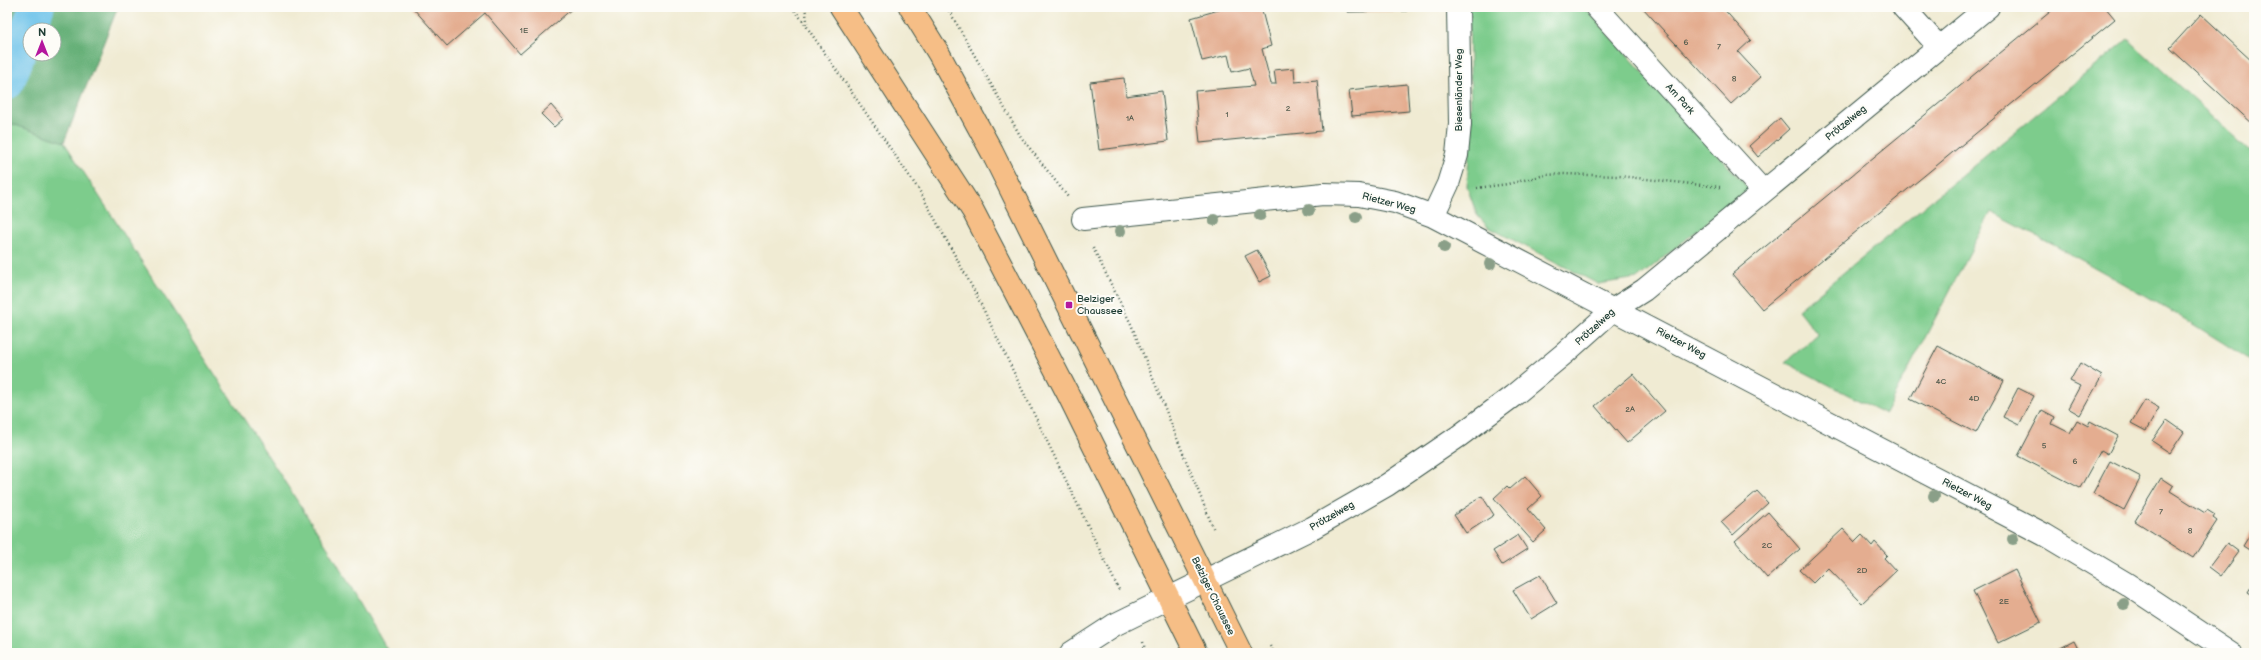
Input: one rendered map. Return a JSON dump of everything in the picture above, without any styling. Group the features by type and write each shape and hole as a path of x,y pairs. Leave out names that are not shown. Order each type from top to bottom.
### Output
{"main road":[{"path":"841,7 973,211 1069,396 1196,653"},
{"name":"Belziger Chaussee","path":"910,7 939,54 992,152 1241,653"}],"street":[{"name":"Biesenländer Weg","path":"1433,216 1448,184 1457,155 1460,124 1458,7"},
{"name":"Am Park","path":"1596,7 1763,191"},
{"path":"1903,7 1939,47"},
{"name":"Prötzelweg","path":"1071,653 1114,624 1231,569 1312,528 1386,485 1458,436 1524,387 1614,308 1644,290 1988,7"},
{"name":"Rietzer Weg","path":"1078,211 1323,194 1359,195 1395,202 1433,216 1614,308 2045,535 2127,584 2231,653"}],"path":[{"path":"793,7 919,190 976,292 1142,636 1146,653"},
{"path":"806,7 808,28"},
{"path":"947,7 1021,137 1053,175 1078,211"},
{"path":"1473,188 1508,184 1545,175 1563,174 1618,176 1763,191"},
{"path":"1090,241 1134,331 1231,569"}],"green space":[{"path":"7,7 16,7 7,32"},
{"path":"16,7 118,7 64,142 7,122 7,32"},
{"path":"1469,7 1584,7 1749,189 1638,278 1598,284 1488,227 1477,215 1467,187 1471,120"},
{"path":"2128,39 2254,155 2254,363 2190,322 2125,284 1991,212 1885,414 1785,362 1818,335 1798,310"},
{"path":"7,122 64,142 333,556 389,653 7,653"}],"building":[{"path":"412,7 574,7 520,54 485,13 447,46"},
{"path":"1229,7 1261,7 1271,46 1262,49 1271,84 1276,84 1274,70 1294,68 1295,82 1317,80 1322,131 1200,143 1195,91 1254,86 1249,68 1232,72 1228,55 1202,61 1191,18"},
{"path":"1347,7 1407,7 1407,11 1347,12"},
{"path":"1642,7 1722,7 1751,40 1738,52 1761,77 1731,104"},
{"path":"2056,7 2105,7 2115,19 1762,309 1732,274"},
{"path":"2201,14 2254,63 2254,125 2170,48"},
{"path":"1124,78 1126,96 1162,91 1168,141 1099,150 1090,82"},
{"path":"1407,84 1409,111 1352,116 1349,90"},
{"path":"551,105 563,119 554,127 541,114"},
{"path":"1780,118 1789,129 1758,157 1749,146"},
{"path":"1257,250 1271,276 1259,282 1245,256"},
{"path":"1938,346 2004,381 1976,433 1910,399"},
{"path":"2080,363 2102,376 2080,415 2068,408 2080,386 2070,381"},
{"path":"1633,374 1665,411 1627,443 1595,406"},
{"path":"2018,388 2034,396 2019,425 2003,417"},
{"path":"2145,400 2159,408 2146,431 2131,423"},
{"path":"2042,410 2055,417 2052,424 2070,433 2077,420 2088,426 2090,421 2118,436 2108,454 2101,450 2080,488 2018,456"},
{"path":"2167,420 2184,432 2170,453 2152,441"},
{"path":"2110,461 2141,477 2124,510 2093,493"},
{"path":"1525,476 1542,496 1528,509 1546,530 1533,542 1494,498 1507,486 1510,489"},
{"path":"2161,478 2173,486 2170,491 2205,513 2207,510 2215,515 2213,518 2217,521 2193,558 2135,521"},
{"path":"1757,491 1768,503 1733,535 1721,522"},
{"path":"1482,496 1494,515 1466,533 1454,515"},
{"path":"1768,512 1800,549 1767,578 1735,541"},
{"path":"2254,528 2254,553 2243,546"},
{"path":"1843,529 1855,542 1862,535 1872,546 1875,542 1887,555 1884,558 1896,571 1862,603 1828,568 1813,583 1799,570"},
{"path":"1518,535 1527,549 1502,565 1493,551"},
{"path":"2227,543 2239,552 2221,576 2209,567"},
{"path":"2015,570 2041,622 1998,643 1973,591"},
{"path":"1540,575 1557,603 1531,619 1513,590"},
{"path":"2254,582 2254,596 2248,592"},
{"path":"2074,641 2080,653 2051,653"}],"waterway":[{"path":"7,82 37,7"}],"place":[{"name":"Belziger Chaussee","path":"1069,305"}]}
